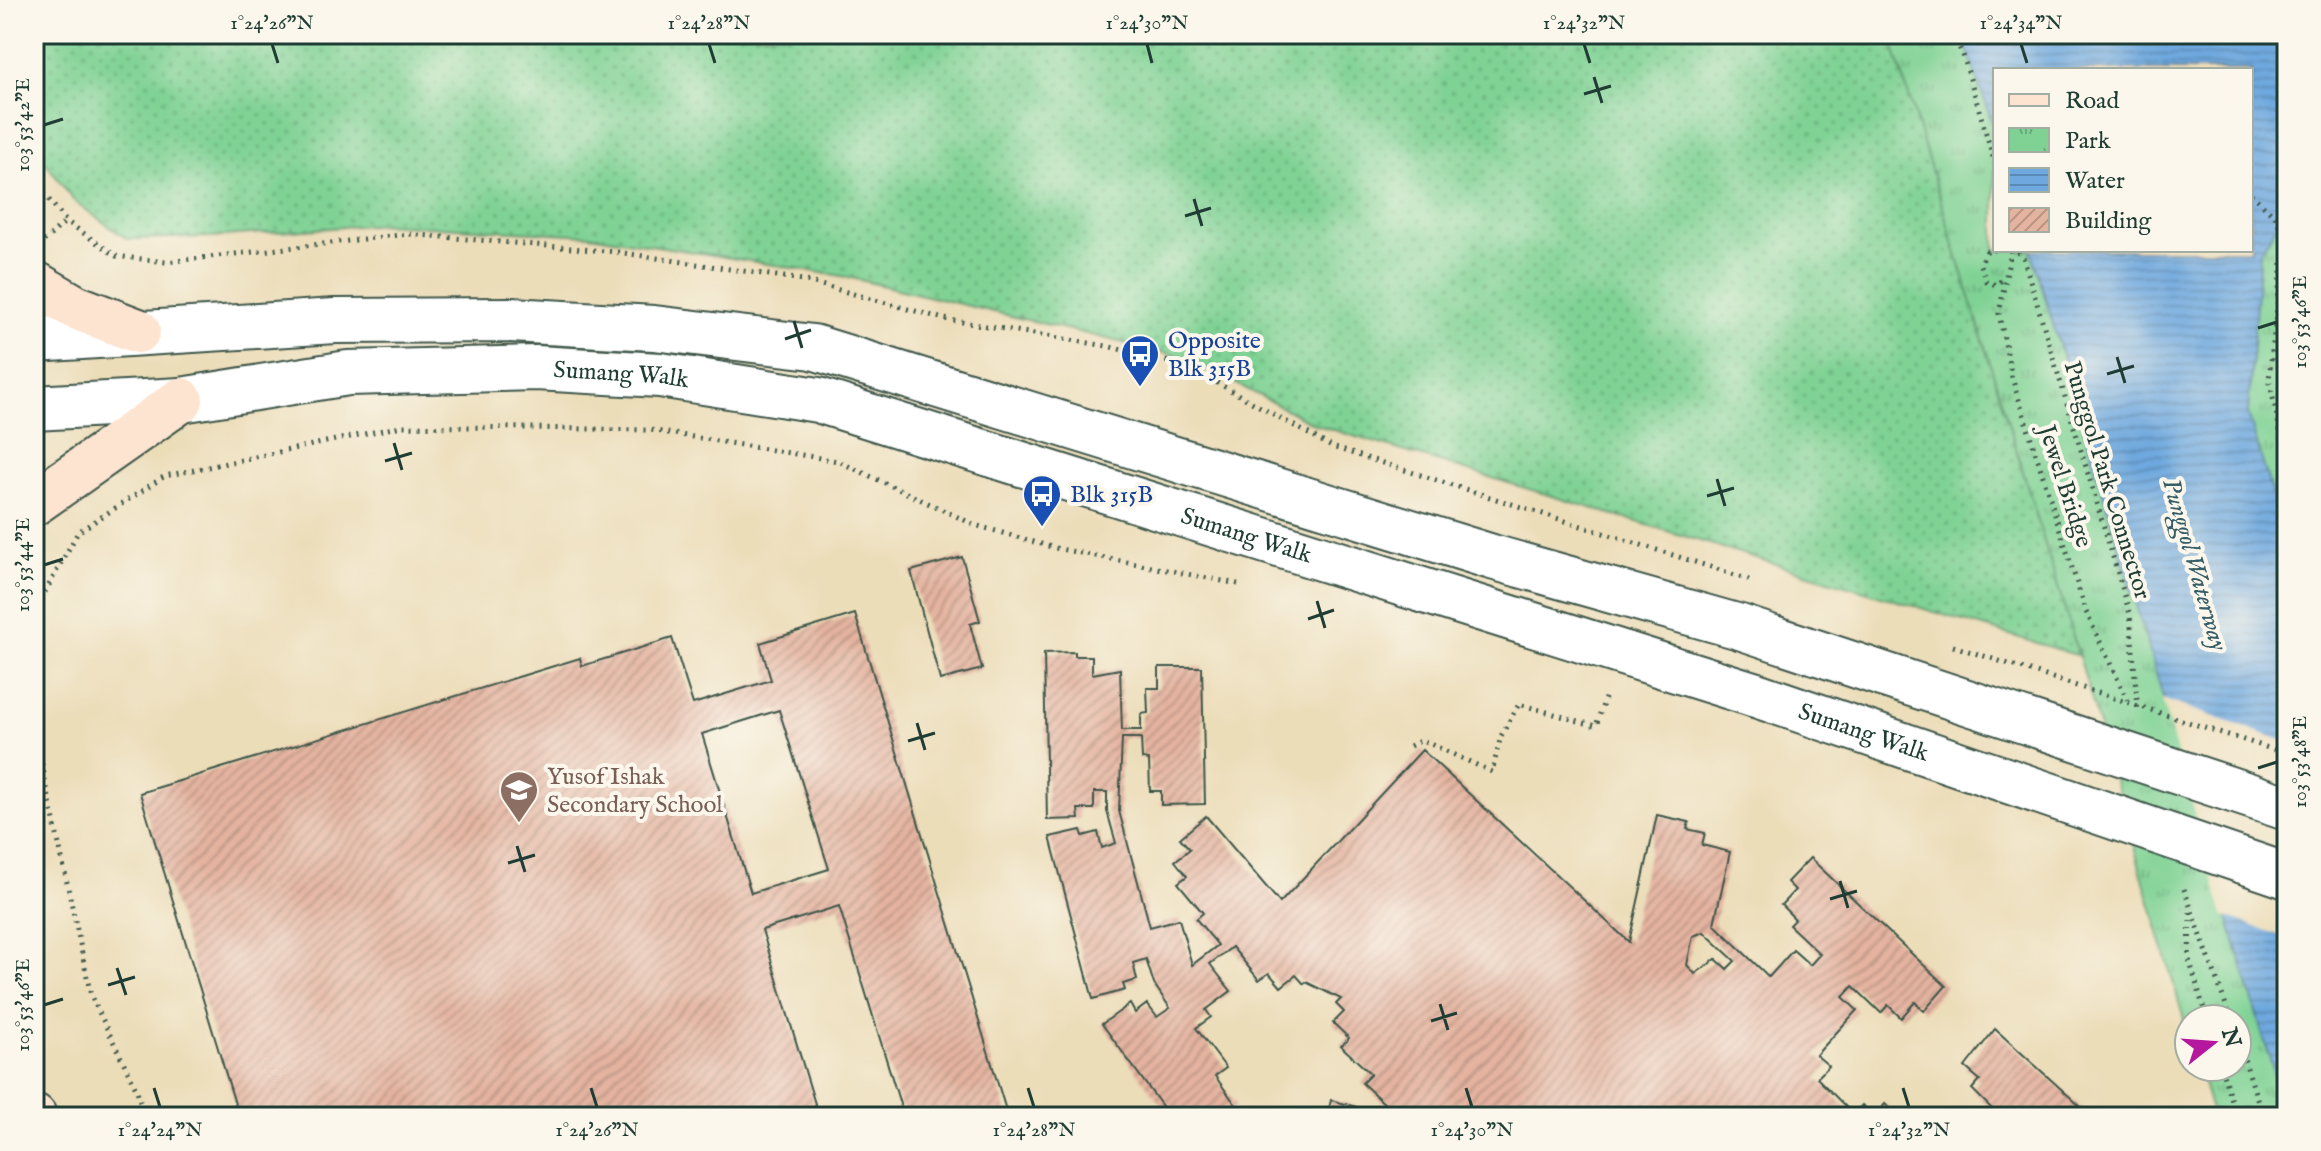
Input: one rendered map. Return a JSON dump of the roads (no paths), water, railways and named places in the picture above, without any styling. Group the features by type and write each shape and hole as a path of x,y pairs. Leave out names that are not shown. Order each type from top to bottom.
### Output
{"main road":[{"path":"34,283 75,307 138,331"},
{"path":"34,503 181,400"}],"street":[{"name":"Sumang Walk","path":"34,340 138,331 335,321 511,320 654,328 813,347 1478,553 1740,627 2287,808"},
{"name":"Sumang Walk","path":"34,408 181,400 348,373 536,368 660,375 818,400 1756,695 2287,876"}],"water":[{"name":"Punggol Waterway","path":"1962,34 2287,34 2287,209 2260,252 2248,413 2287,545 2287,1117 2032,252 2253,252 2253,68 1993,68 1993,125"}],"place":[{"name":"Opposite Blk 315B","path":"1140,388"},
{"name":"Blk 315B","path":"1042,528"},
{"name":"Yusof Ishak Secondary School","path":"519,824"}]}
